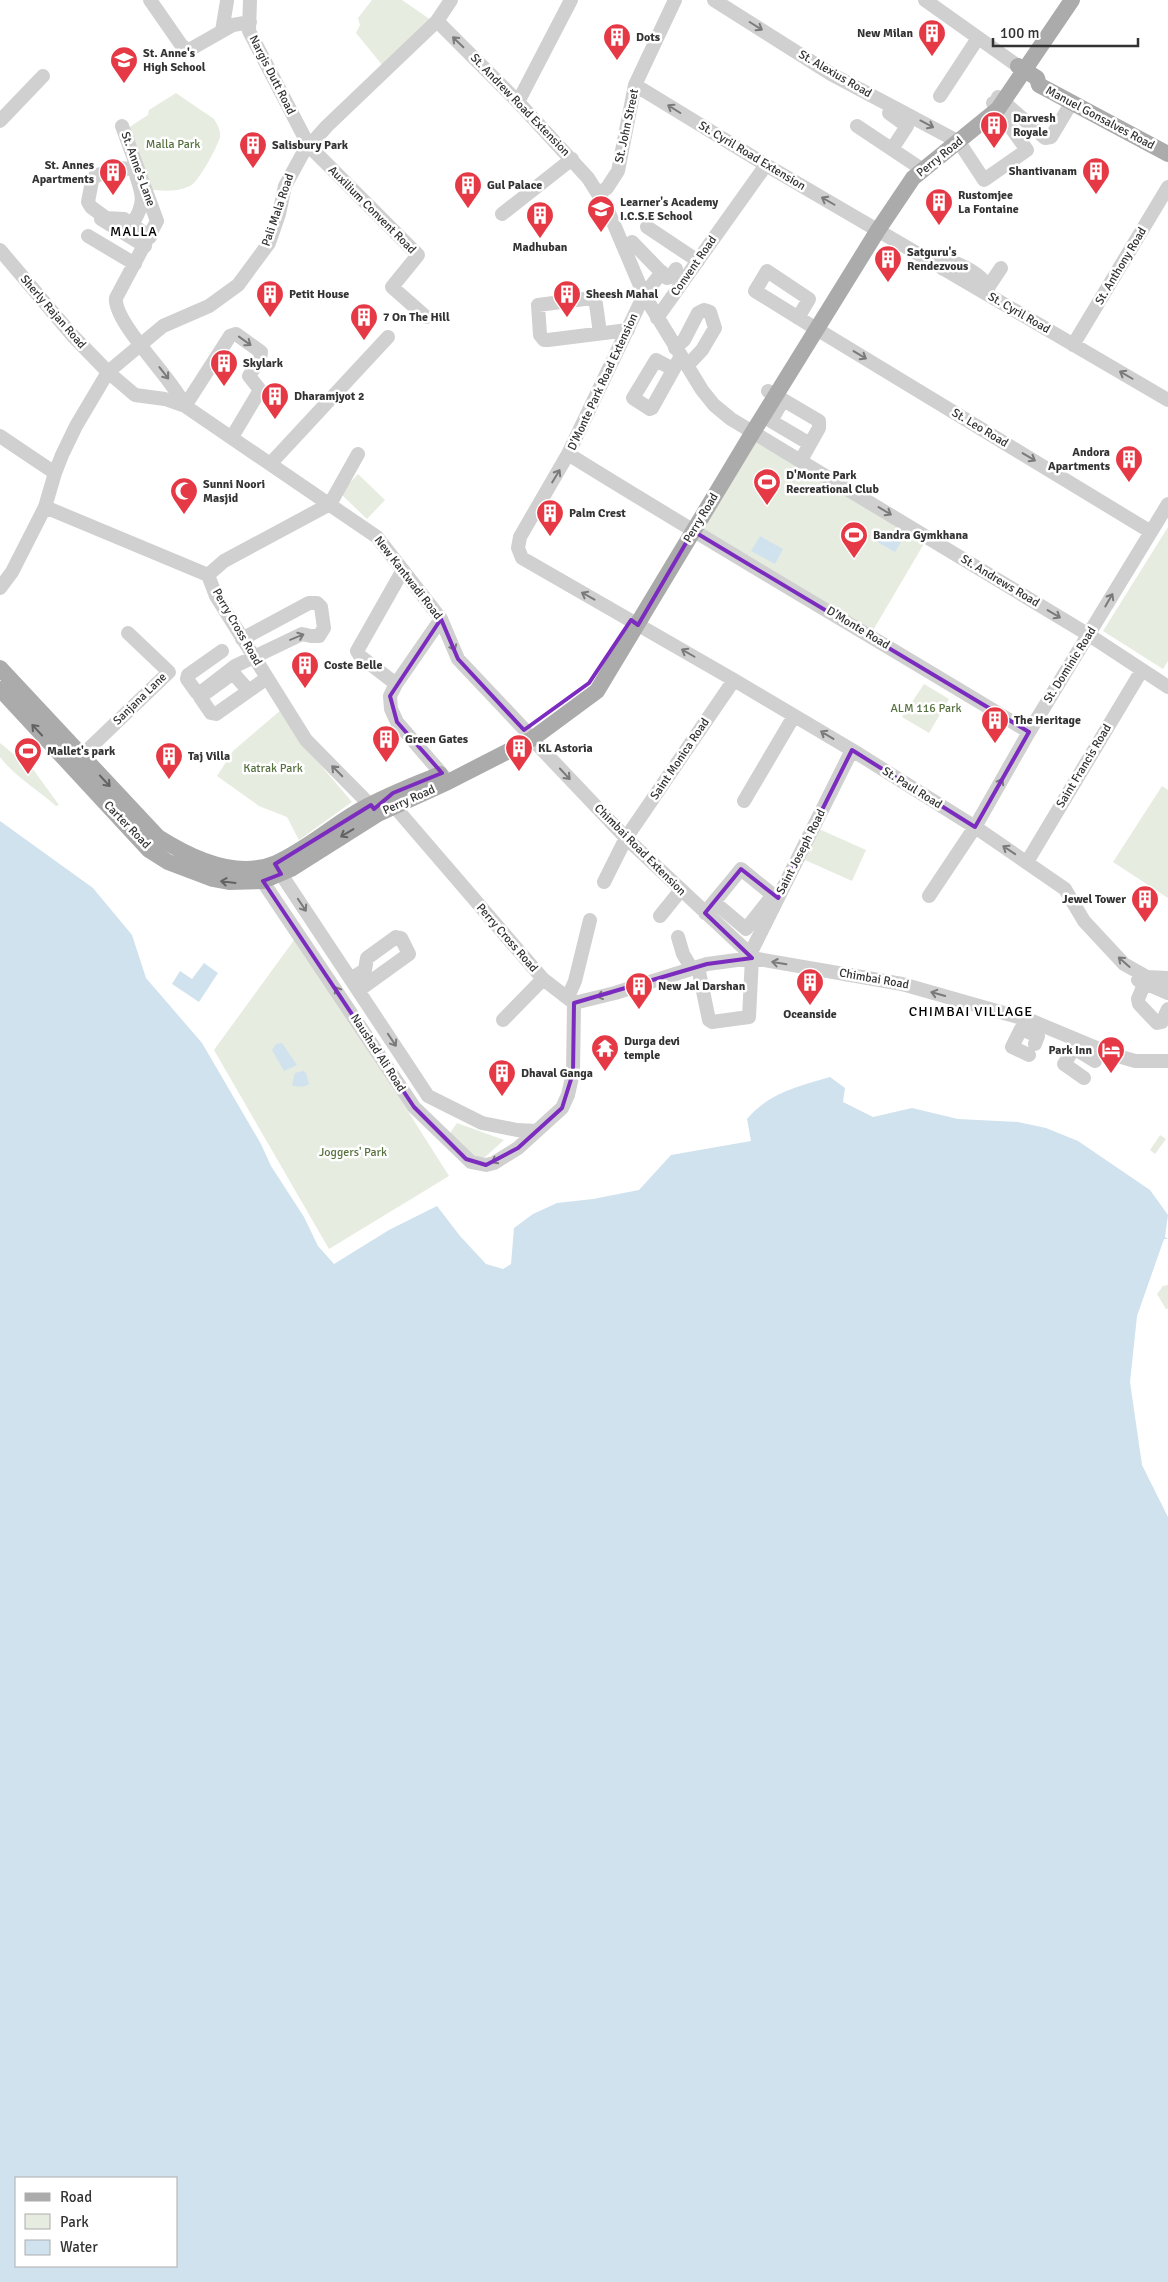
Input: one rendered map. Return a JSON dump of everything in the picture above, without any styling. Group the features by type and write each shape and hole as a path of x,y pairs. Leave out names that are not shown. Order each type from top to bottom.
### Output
{"main road":[{"path":"1027,72 1062,0"},
{"path":"1027,72 1072,0"},
{"name":"Manuel Gonsalves Road","path":"1027,72 1044,76 1075,100 1168,143"},
{"name":"Perry Road","path":"283,866 391,802 393,793 445,778 523,735 589,683 635,622 749,429 776,395 809,324 874,228 899,181 955,140 998,103 1027,72"},
{"name":"Manuel Gonsalves Road","path":"1109,117 1168,154"},
{"name":"Carter Road","path":"0,668 149,850 168,862 213,879 230,882 259,875 283,866"},
{"name":"Carter Road","path":"0,689 76,761"}],"street":[{"path":"150,0 186,48 193,48 233,25 250,22"},
{"name":"Nargis Dutt Road","path":"250,0 249,31 309,146"},
{"name":"Pali Mala Road","path":"0,588 12,572 45,508 55,473 76,426 108,372 163,326 209,306 238,284 269,243 280,214 289,177 309,146 326,126 437,21 451,0"},
{"path":"518,102 572,0"},
{"name":"St. John Street","path":"599,193 607,188 618,172 635,85 675,0"},
{"name":"St. Alexius Road","path":"714,0 876,102 955,140"},
{"path":"925,0 1027,72"},
{"path":"222,31 226,1"},
{"name":"St. Andrew Road Extension","path":"437,21 572,159 599,193 629,248 644,295 657,318"},
{"path":"940,96 978,38"},
{"path":"0,121 43,76"},
{"name":"St. Cyril Road Extension","path":"635,85 874,228"},
{"path":"998,103 1045,138 1051,137 1075,100"},
{"path":"876,102 907,126 892,149"},
{"path":"955,140 984,180 1026,152 1026,147 998,103"},
{"name":"St. Anne's Lane","path":"122,126 156,221 142,240 135,264 116,298 115,305 122,318 141,343"},
{"path":"857,126 919,167"},
{"name":"Auxilium Convent Road","path":"309,146 418,255 392,287 426,317"},
{"path":"502,214 572,159"},
{"name":"Convent Road","path":"657,318 766,165"},
{"path":"132,224 140,212 143,203 135,172 131,169 119,168 95,176 92,181 88,202 91,207 106,218 119,218 132,224 142,240"},
{"name":"St. Anthony Road","path":"1073,345 1168,187"},
{"path":"98,217 142,240"},
{"path":"676,269 669,278 629,248 643,228 698,261"},
{"name":"St. Cyril Road","path":"874,228 943,269 987,290 1073,345 1168,400"},
{"path":"88,236 135,264"},
{"path":"122,256 142,240"},
{"name":"Sherly Rajan Road","path":"0,250 72,336 108,372"},
{"path":"987,290 1001,268"},
{"name":"D'Monte Park Road Extension","path":"662,272 644,295 568,454 689,529"},
{"path":"600,333 596,304 592,298 538,305 540,335 544,340 628,330"},
{"name":"St. Andrews Road","path":"657,318 684,354 714,405 749,429 1089,635 1168,687"},
{"name":"St. Leo Road","path":"809,324 1151,532"},
{"path":"185,406 230,336 236,334 261,352 260,359 249,376 260,390 232,437"},
{"path":"271,463 388,337"},
{"name":"New Kantwadi Road","path":"141,343 176,388 185,406"},
{"path":"673,369 684,354"},
{"name":"New Kantwadi Road","path":"108,372 135,395 165,399 185,406 377,537 441,619 458,659 523,735"},
{"path":"801,460 810,444 819,428 819,421 776,395 771,421 810,444"},
{"path":"0,436 55,473"},
{"path":"208,575 224,561 330,504 358,454"},
{"name":"St. Paul Road","path":"568,454 520,537 519,550 522,558 635,622 852,750 975,827 1065,889 1084,921 1124,964 1143,980 1168,978"},
{"name":"St. Dominic Road","path":"929,896 975,827 1029,732 1168,504"},
{"name":"Perry Cross Road","path":"45,508 208,575 216,596 252,657 306,740 375,810"},
{"name":"D'Monte Road","path":"689,529 779,580 1029,732"},
{"path":"396,684 360,656 357,651 403,570"},
{"path":"222,651 188,676 197,693 200,693 224,676 232,667 252,657 302,634 319,636 324,628 321,607 317,603 309,603 242,640"},
{"path":"441,619 396,684 390,696 391,709 397,722 445,778"},
{"path":"258,631 267,651"},
{"name":"Sanjana Lane","path":"76,761 169,672 128,633"},
{"name":"Saint Francis Road","path":"1027,862 1142,670"},
{"path":"169,672 193,692"},
{"path":"248,690 267,678"},
{"name":"Saint Monica Road","path":"604,882 626,838 734,680"},
{"path":"744,801 794,716"},
{"name":"Chimbai Road Extension","path":"523,735 681,890 709,907 751,956"},
{"name":"Saint Joseph Road","path":"751,956 776,897 852,750"},
{"name":"Perry Cross Road","path":"391,802 543,980 571,1000"},
{"name":"Naushad Ali Road","path":"283,866 322,935 428,1096"},
{"path":"741,869 776,897 746,929 709,907 741,869"},
{"name":"Naushad Ali Road","path":"259,875 414,1107 466,1159 477,1164 494,1163 538,1131 562,1108 568,1094 573,1073 571,1000"},
{"path":"660,916 681,890"},
{"path":"571,1000 590,920"},
{"path":"307,945 322,935"},
{"path":"678,937 683,954 695,968 709,1020 712,1022 747,1018 750,1014 751,956"},
{"name":"Chimbai Road","path":"571,1000 615,993 695,968 751,956 902,984 1030,1026 1078,1047 1135,1061 1168,1061"},
{"path":"503,1020 543,980"},
{"path":"1168,993 1143,980 1138,999 1155,1022 1162,1022 1168,1009"},
{"path":"1030,1026 1038,1037 1034,1049 1012,1047 1020,1030 1030,1026"},
{"path":"1034,1049 1044,1039 1054,1036 1078,1047 1064,1065 1084,1078"},
{"path":"414,1107 428,1096 482,1123 517,1130 538,1131"}],"highlighted area":[{"path":"693,531 1029,732 975,827 852,750 778,898 741,869 705,913 752,958 707,964 574,1003 573,1073 562,1108 518,1148 486,1165 466,1159 414,1107 263,881 281,874 275,864 371,805 374,809 393,793 442,773 397,722 390,696 441,619 458,659 524,730 589,683 631,620 638,625"}],"green space":[{"path":"372,0 402,0 431,20 383,66 356,33 360,25 358,18"},
{"name":"Malla Park","path":"176,93 214,119 220,137 212,156 190,186 174,190 148,190 127,132 131,126 148,115 149,110"},
{"path":"755,435 925,542 872,632 697,527"},
{"path":"358,474 385,500 367,519 340,493"},
{"path":"1168,527 1168,661 1163,669 1103,631"},
{"name":"ALM 116 Park","path":"924,684 949,699 929,733 902,717"},
{"name":"Katrak Park","path":"281,710 306,748 352,802 299,840 287,817 259,806 217,776 233,751"},
{"name":"Mallet's park","path":"0,743 17,757 27,761 59,805 56,806 19,777 6,764 0,757"},
{"path":"1162,786 1168,790 1168,898 1113,862"},
{"path":"819,829 866,850 852,881 805,860"},
{"name":"Joggers' Park","path":"297,936 449,1176 329,1249 214,1050"},
{"path":"457,1123 504,1140 485,1157 476,1159 448,1136"},
{"path":"1160,1135 1166,1139 1155,1154 1150,1150"},
{"path":"1168,1285 1168,1309 1166,1309 1157,1294 1163,1286"}],"water":[{"path":"880,529 901,542 895,552 874,540"},
{"path":"760,536 783,549 775,564 751,551"},
{"path":"0,821 93,888 132,935 146,978 202,1043 261,1144 271,1166 304,1217 318,1246 334,1264 389,1230 437,1206 460,1236 486,1264 503,1269 511,1264 514,1228 533,1214 557,1203 593,1199 639,1190 671,1155 751,1141 747,1119 765,1102 785,1092 830,1077 845,1088 843,1102 873,1117 912,1108 958,1119 1018,1122 1046,1128 1078,1141 1150,1190 1168,1215 1165,1237 1168,1239 1164,1239 1137,1316 1130,1382 1142,1465 1168,1517 1168,2282 0,2282"},
{"path":"204,963 218,973 199,1002 172,984 180,971 192,979"},
{"path":"282,1043 297,1065 284,1071 272,1050 276,1044"},
{"path":"303,1071 306,1073 309,1084 301,1087 292,1085 295,1073"}],"place":[{"name":"New Milan","path":"932,57"},
{"name":"Dots","path":"617,61"},
{"name":"St. Anne's High School","path":"124,84"},
{"name":"Darvesh Royale","path":"994,149"},
{"name":"Salisbury Park","path":"253,169"},
{"name":"Shantivanam","path":"1096,195"},
{"name":"St. Annes Apartments","path":"113,196"},
{"name":"Gul Palace","path":"468,209"},
{"name":"Rustomjee La Fontaine","path":"939,226"},
{"name":"Learner's Academy I.C.S.E School","path":"601,233"},
{"name":"Madhuban","path":"540,239"},
{"name":"Satguru's Rendezvous","path":"888,283"},
{"name":"Petit House","path":"270,318"},
{"name":"Sheesh Mahal","path":"567,318"},
{"name":"7 On The Hill","path":"364,341"},
{"name":"Skylark","path":"224,387"},
{"name":"Dharamjyot 2","path":"275,420"},
{"name":"Andora Apartments","path":"1129,483"},
{"name":"D'Monte Park Recreational Club","path":"767,506"},
{"name":"Sunni Noori Masjid","path":"184,515"},
{"name":"Palm Crest","path":"550,537"},
{"name":"Bandra Gymkhana","path":"854,559"},
{"name":"Coste Belle","path":"305,689"},
{"name":"The Heritage","path":"995,744"},
{"name":"Green Gates","path":"386,763"},
{"name":"KL Astoria","path":"519,772"},
{"name":"Mallet's park","path":"28,775"},
{"name":"Taj Villa","path":"169,780"},
{"name":"Jewel Tower","path":"1145,923"},
{"name":"Oceanside","path":"810,1006"},
{"name":"New Jal Darshan","path":"639,1010"},
{"name":"Durga devi temple","path":"605,1072"},
{"name":"Park Inn","path":"1111,1074"},
{"name":"Dhaval Ganga","path":"502,1097"}],"district":[{"name":"MALLA","path":"134,231"},
{"name":"CHIMBAI VILLAGE","path":"971,1011"}]}
